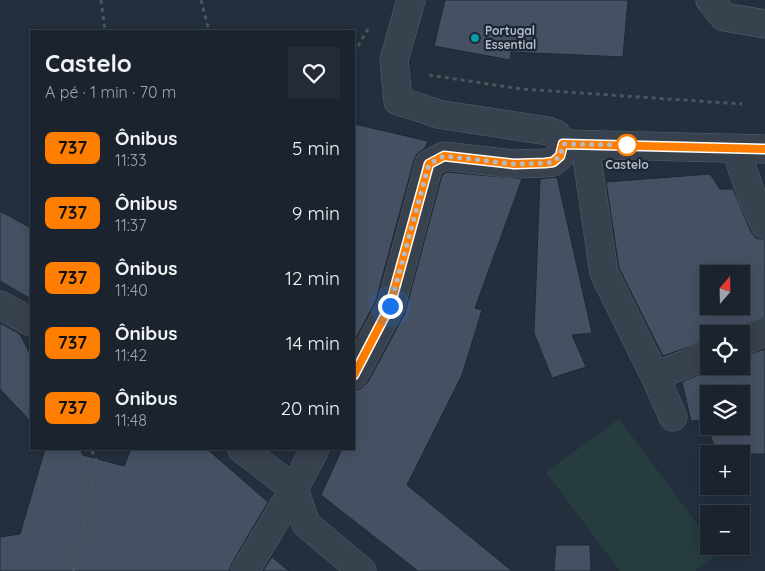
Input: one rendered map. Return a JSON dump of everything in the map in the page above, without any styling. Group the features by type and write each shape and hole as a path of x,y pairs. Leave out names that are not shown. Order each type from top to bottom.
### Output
{"street":[{"path":"411,0 394,60 398,101 435,113 548,131 574,144 765,149"},
{"path":"712,0 724,17 765,24"},
{"path":"355,373 390,306 429,164 444,156 514,164 553,162 574,144"},
{"path":"574,144 604,273 673,417"},
{"path":"734,148 765,225"},
{"path":"0,305 30,321"},
{"path":"750,338 765,332"},
{"path":"655,376 700,358"},
{"path":"243,450 294,489 306,524 362,571"},
{"path":"245,571 294,489 314,450"}],"path":[{"path":"101,0 105,30"},
{"path":"201,0 209,30"},
{"path":"452,79 522,89 742,104"},
{"path":"72,571 76,564 98,462 92,450"}],"green space":[{"path":"619,419 700,528 700,555 716,555 695,571 620,571 546,472"}],"building":[{"path":"445,0 628,0 623,57 511,52 510,60 434,46"},
{"path":"355,124 428,141 425,148 417,154 414,160 376,300 355,340"},
{"path":"447,172 522,179 475,308 482,310 462,375 407,485 512,571 418,571 321,495 342,450 355,450 355,391 362,388 368,382 405,313 442,175"},
{"path":"710,174 720,189 733,189 751,232 756,238 765,240 765,317 743,325 700,325 700,343 663,356 619,268 606,182"},
{"path":"557,177 592,333 572,335 586,367 552,378 534,333 540,179"},
{"path":"0,211 30,227 30,298 0,281"},
{"path":"0,323 20,334 30,354 30,421 0,389"},
{"path":"765,349 765,454 750,454 750,445 714,445 710,435 750,435 750,385 700,385 700,420 691,421 682,382 700,374 750,375 750,354"},
{"path":"45,450 80,450 83,455 124,466 131,450 208,450 268,502 229,571 0,571 0,537 20,534"},
{"path":"556,545 590,545 591,571 554,571"},
{"path":"272,557 289,571 263,571"}],"bus line":[{"name":"737","path":"355,373 390,306 429,164 444,156 514,164 553,162 560,156 563,144 765,149"}],"place":[{"name":"Portugal Essential","path":"475,38"},
{"name":"Castelo","path":"627,145"}],"route":[{"path":"390,306 429,164 444,156 514,164 545,163 553,162 560,156 563,144 627,145"}]}
